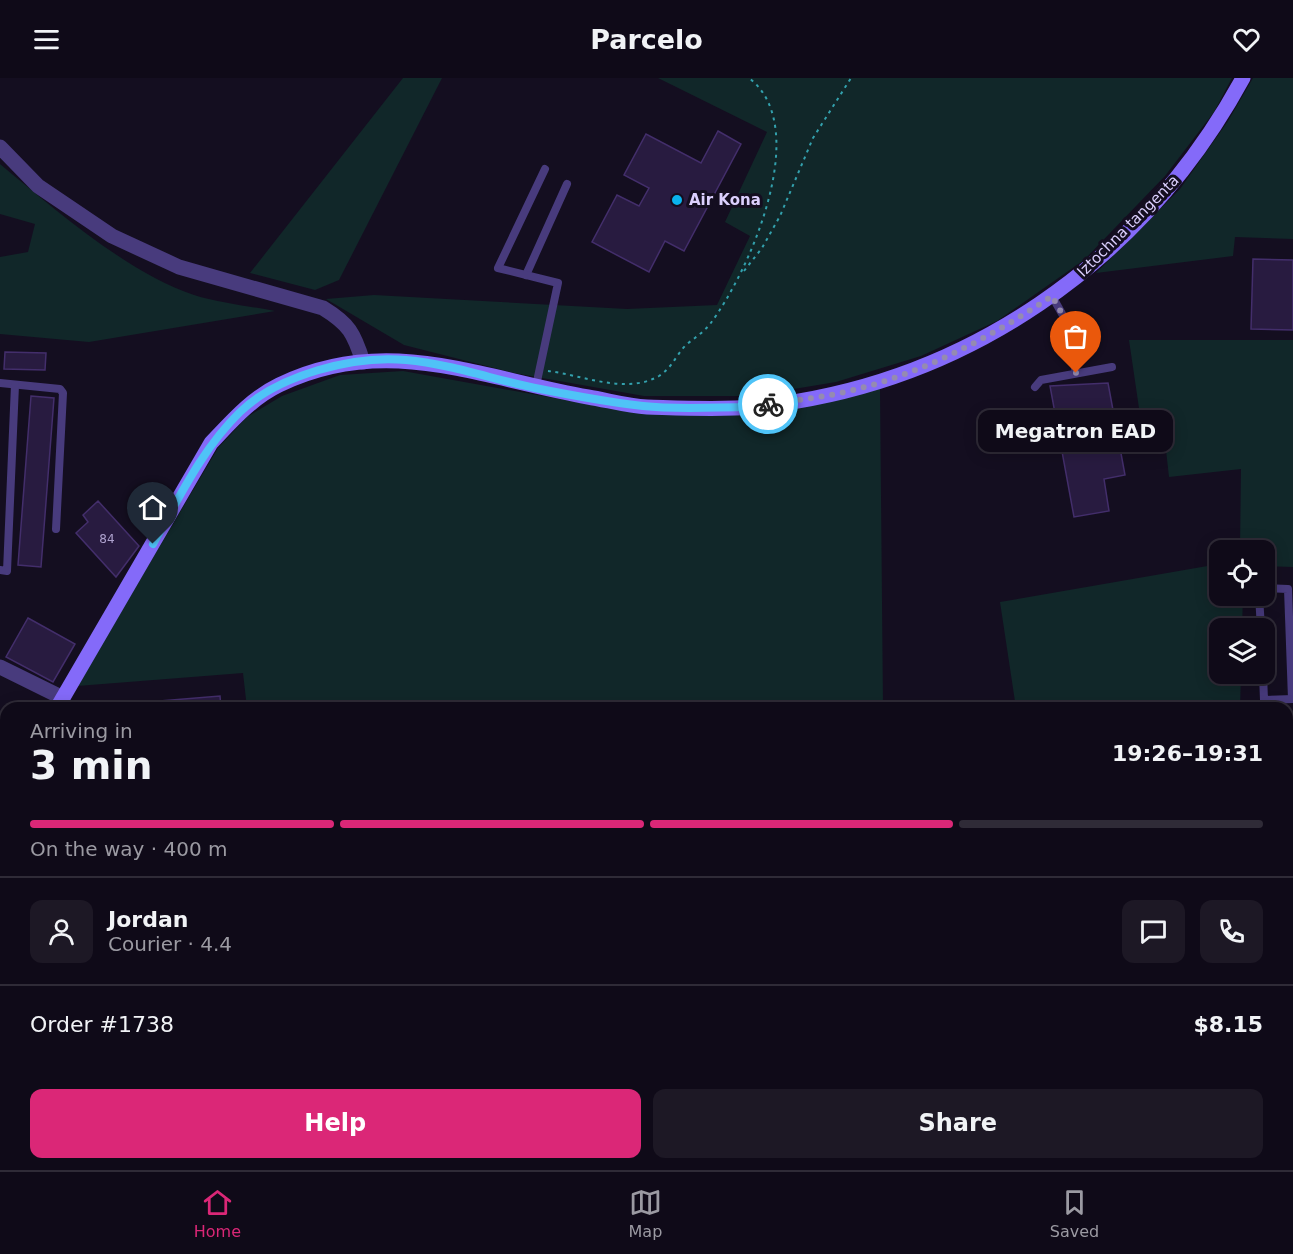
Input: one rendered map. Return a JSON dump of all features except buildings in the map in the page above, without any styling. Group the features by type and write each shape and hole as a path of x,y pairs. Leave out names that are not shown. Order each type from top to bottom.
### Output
{"street":[{"name":"Iztochna tangenta","path":"61,702 212,443 242,410 278,385 324,368 405,359 458,368 535,388 644,406 752,407 838,393 926,366 1001,330 1091,267 1173,183 1222,117 1243,78"},
{"path":"0,147 38,186 112,236 178,267 323,308 342,320 354,335 363,362"},
{"path":"0,667 58,702"}],"lane":[{"path":"535,388 558,283 498,268 545,169"},
{"path":"526,275 567,184"},
{"path":"1052,296 1065,319 1076,373"},
{"path":"1035,387 1041,380 1112,367"},
{"path":"0,383 60,389 63,393 56,529"},
{"path":"0,570 8,570 15,385"},
{"path":"1263,684 1264,700 1292,699 1288,589 1275,588"}],"path":[{"path":"741,276 756,242 774,171 777,129 771,107 749,78"},
{"path":"539,371 571,374 624,385 645,381 659,375 672,365 684,346 709,326 767,240 780,216 813,138 851,78"}],"green space":[{"path":"403,78 442,78 339,280 315,290 250,273"},
{"path":"658,78 1232,78 1214,112 1165,176 1084,260 997,321 921,356 836,382 751,396 644,396 514,373 404,345 326,299 374,295 627,309 717,305 750,236 725,222 767,132"},
{"path":"1253,78 1293,78 1293,239 1235,237 1233,256 1096,273 1180,189 1228,121"},
{"path":"0,164 92,238 143,272 194,295 275,311 89,342 0,334 0,257 28,252 35,224 0,214"},
{"path":"1129,340 1293,340 1293,567 1275,566 1275,540 1240,540 1241,469 1169,477 1166,450 1145,449"},
{"path":"403,371 643,414 880,388 883,702 246,702 243,673 77,686 218,448 247,417 282,396 340,375"},
{"path":"1209,566 1209,606 1243,606 1242,618 1209,618 1209,684 1241,684 1240,702 1015,702 1000,602"}],"way so far":[{"path":"768,404 838,393 926,366 1001,330 1052,296 1060,306 1065,319 1076,373"}],"place":[{"name":"Air Kona","path":"677,200"},
{"name":"Megatron EAD","path":"1076,373"}],"route":[{"path":"153,544 212,443 242,410 278,385 324,368 376,360 405,359 458,368 535,388 644,406 752,407 768,404"}]}
